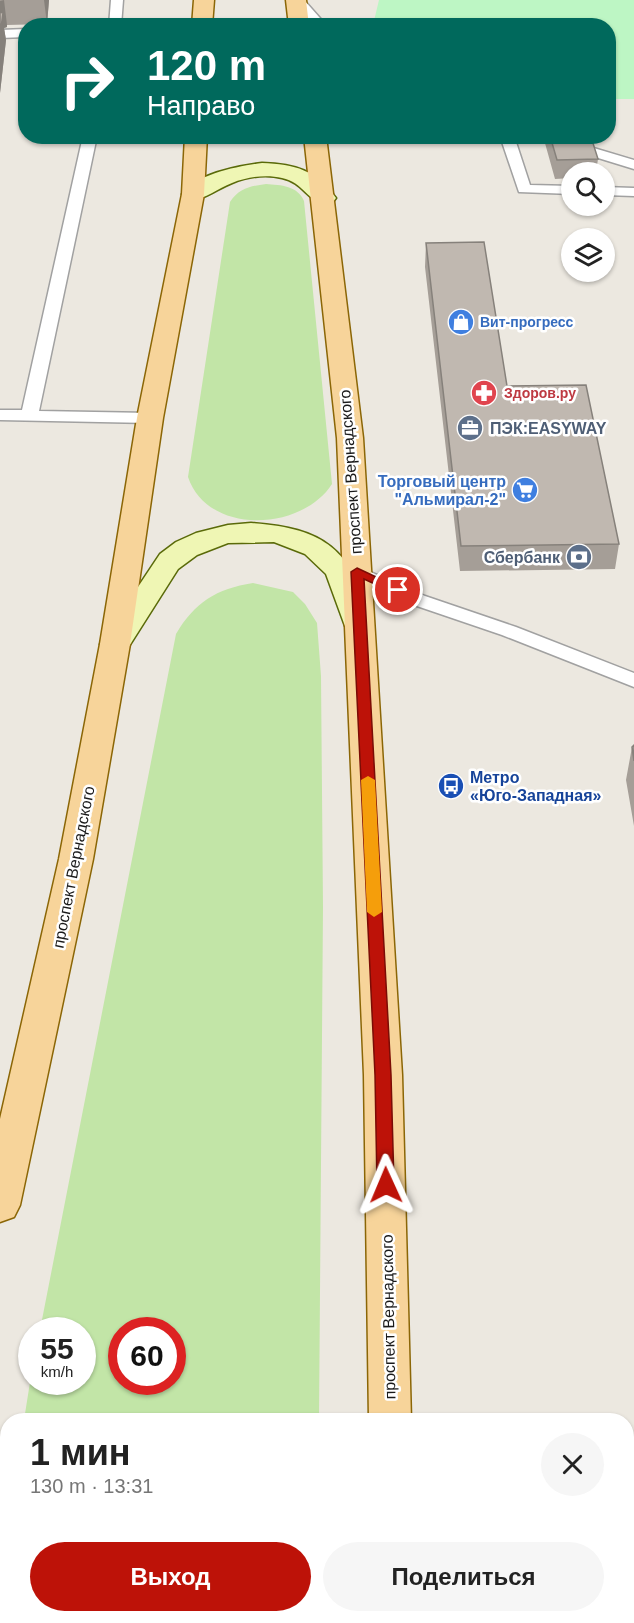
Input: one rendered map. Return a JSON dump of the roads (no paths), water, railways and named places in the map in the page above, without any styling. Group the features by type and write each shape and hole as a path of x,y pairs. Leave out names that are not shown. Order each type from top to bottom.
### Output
{"main road":[{"path":"203,18 204,0"},
{"path":"296,0 298,18"},
{"name":"проспект Вернадского","path":"0,1205 76,859 115,644 150,418 193,194 196,144"},
{"name":"проспект Вернадского","path":"318,144 350,438 383,1075 390,1413"},
{"path":"193,194 210,182 231,175 273,170 294,172 310,180 317,186 324,198"},
{"path":"115,644 169,561 191,544 219,536 249,532 281,535 312,545 330,560 345,579 361,639"},
{"path":"0,1144 23,1108"}],"lane":[{"path":"116,18 117,0"},
{"path":"296,0 313,18"},
{"path":"0,34 18,33"},
{"path":"29,416 88,144"},
{"path":"510,144 524,189 561,190"},
{"path":"600,144 604,156"},
{"path":"587,150 634,165"},
{"path":"615,191 634,192"},
{"path":"0,414 150,418"},
{"path":"357,572 418,600 509,631 634,680"}],"place":[{"name":"Вит-прогресс","path":"461,322"},
{"name":"Здоров.ру","path":"484,393"},
{"name":"ПЭК:EASYWAY","path":"470,428"},
{"name":"Торговый центр \"Альмирал-2\"","path":"525,490"},
{"name":"Сбербанк","path":"579,557"},
{"name":"Метро «Юго-Западная»","path":"451,786"}]}
